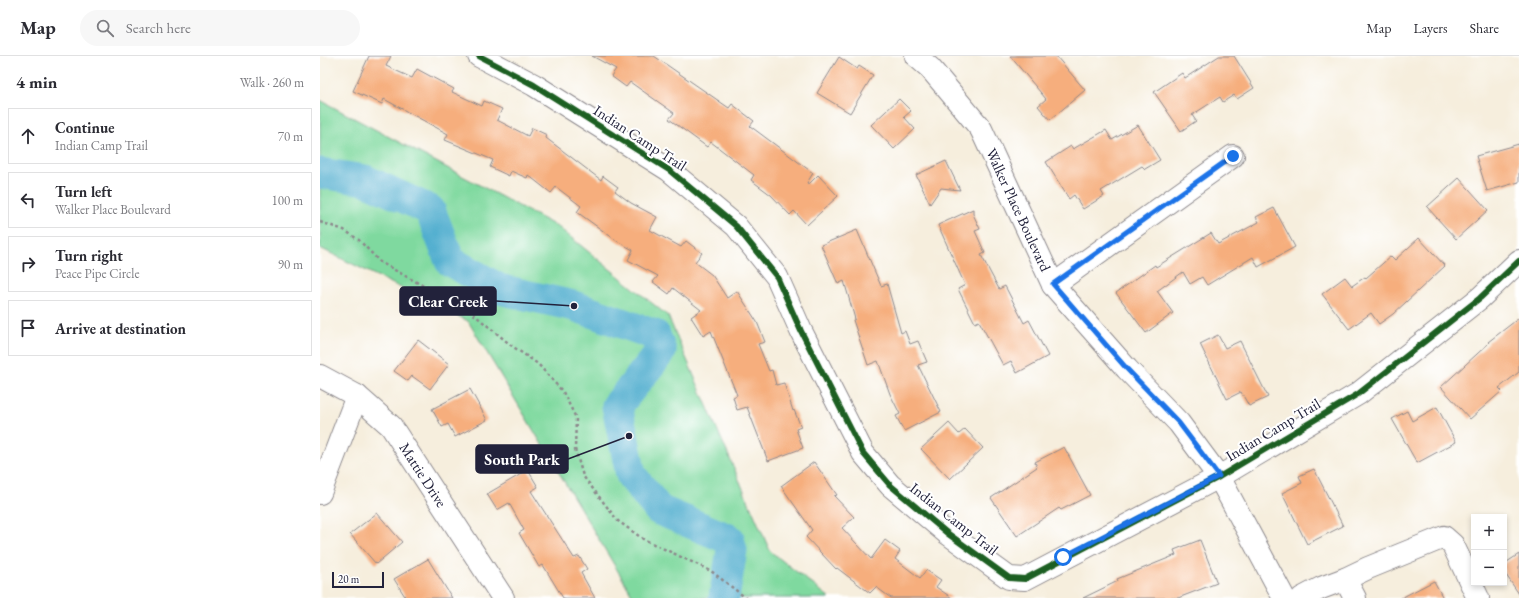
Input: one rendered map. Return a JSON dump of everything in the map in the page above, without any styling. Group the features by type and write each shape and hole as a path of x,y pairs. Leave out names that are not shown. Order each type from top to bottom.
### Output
{"street":[{"name":"Indian Camp Trail","path":"478,56 534,85 669,170 736,226 776,277 801,331 863,453 890,485 947,533 1009,578 1025,579 1219,476 1358,394 1480,298 1519,261"},
{"name":"Walker Place Boulevard","path":"916,56 930,68 981,129 1053,284 1127,369 1179,423 1219,476 1284,598"},
{"path":"1053,284 1233,156"},
{"name":"Mattie Drive","path":"320,376 357,396 391,426 503,598"},
{"path":"320,493 357,396"},
{"path":"1302,598 1321,588 1444,537 1453,545 1478,598"},
{"path":"1345,579 1355,598"}],"path":[{"path":"320,222 344,230 359,240 380,262 471,312 512,346 538,364 563,392 576,418 574,449 583,476 618,521 643,539 676,553 717,575 746,598"}],"green space":[{"path":"320,100 558,227 668,316 770,551 830,598 634,598 468,321 320,248"}],"building":[{"path":"369,56 391,56 386,66 412,78 417,69 454,89 452,92 482,106 484,101 502,109 497,120 528,136 532,128 547,135 546,138 601,180 603,176 618,187 615,191 631,203 657,217 650,230 681,247 686,241 702,253 695,262 712,275 727,298 737,291 757,322 765,342 758,344 769,371 772,370 776,385 784,383 793,411 794,410 801,427 796,429 803,448 768,461 747,407 737,410 733,397 737,395 711,331 703,336 691,317 701,310 673,288 669,294 653,282 658,276 628,260 633,250 617,241 577,212 581,206 556,187 551,193 528,175 527,178 511,171 509,176 490,167 493,160 445,140 448,134 384,99 382,104 353,91"},
{"path":"592,56 654,56 729,108 732,104 754,121 750,126 813,173 807,183 809,184 818,175 838,196 807,225 794,211 790,215 771,195 751,180 754,175 711,142 707,147 669,119 674,113 630,82 626,87 611,76 616,69"},
{"path":"1010,56 1056,56 1085,90 1050,120 1038,106 1046,99"},
{"path":"1219,56 1234,56 1254,88 1237,99 1234,95 1223,102 1220,97 1192,115 1196,121 1181,131 1154,92 1182,73 1185,78"},
{"path":"839,57 857,69 859,66 873,75 850,113 817,93"},
{"path":"899,99 911,111 904,117 915,129 894,149 871,125"},
{"path":"1138,125 1160,160 1145,169 1142,166 1101,191 1104,196 1083,209 1074,195 1069,199 1046,162 1071,146 1073,149 1106,130 1112,140"},
{"path":"1519,144 1519,182 1487,191 1476,156"},
{"path":"946,161 960,190 941,188 930,204 916,175"},
{"path":"1459,178 1488,210 1456,239 1427,207"},
{"path":"1274,208 1295,247 1258,267 1253,257 1207,285 1202,277 1190,284 1183,272 1157,291 1173,313 1146,333 1116,293 1155,265 1156,267 1211,233 1218,244 1259,222 1256,217"},
{"path":"973,209 973,214 980,229 975,231 985,253 981,255 999,289 1005,286 1024,323 1029,320 1048,356 1017,373 1011,361 1003,365 979,321 975,323 958,289 965,285 938,225"},
{"path":"857,230 881,286 887,284 901,333 905,331 910,344 918,341 927,362 918,365 941,412 904,431 896,416 900,414 890,394 878,361 868,365 853,320 855,319 844,281 838,284 821,245"},
{"path":"1419,238 1445,266 1393,314 1379,324 1371,313 1349,329 1322,294 1345,277 1352,286 1365,277 1366,278 1391,256 1395,260"},
{"path":"1519,318 1519,372 1499,388 1502,391 1470,419 1441,387 1489,343 1488,342"},
{"path":"1218,335 1225,348 1240,341 1268,397 1249,406 1241,392 1227,399 1200,344"},
{"path":"418,340 449,364 430,389 412,376 408,381 394,371"},
{"path":"470,389 487,420 455,437 448,424 442,427 432,409"},
{"path":"1437,407 1456,442 1417,463 1392,419 1407,411 1412,421"},
{"path":"949,423 959,434 965,429 983,448 950,479 921,449"},
{"path":"1064,447 1090,495 1061,510 1059,508 1017,536 991,498 1037,467 1035,462"},
{"path":"814,462 837,495 834,496 854,517 842,528 871,559 885,540 900,551 895,559 920,578 926,570 941,580 936,587 952,598 891,598 876,587 870,593 837,568 836,569 806,537 812,530 781,486"},
{"path":"1314,469 1343,526 1307,544 1282,493 1302,483 1299,476"},
{"path":"528,470 538,487 531,491 574,558 579,556 587,569 581,573 595,598 563,598 543,565 539,567 519,533 524,530 509,503 497,510 487,494"},
{"path":"377,513 402,542 376,564 350,534"},
{"path":"1200,540 1217,583 1178,598 1083,598 1118,581 1117,579 1176,555 1174,550"},
{"path":"1519,554 1519,594 1507,576 1507,562"},
{"path":"428,559 452,598 406,598 394,579"},
{"path":"1434,581 1443,598 1401,598"}],"waterway":[{"path":"320,173 365,180 430,210 450,261 499,289 574,306 655,335 661,351 617,406 631,475 659,510 729,539 732,550 724,598"}],"cycle path":[{"path":"479,56 534,85 669,170 736,226 777,277 801,331 863,453 890,485 947,533 1009,578 1025,579 1219,477 1358,394 1480,298 1519,261"}],"place":[{"name":"Clear Creek","path":"574,306"},
{"name":"South Park","path":"629,436"}],"route":[{"path":"1063,557 1219,476 1179,423 1127,369 1053,284 1233,156"}]}
